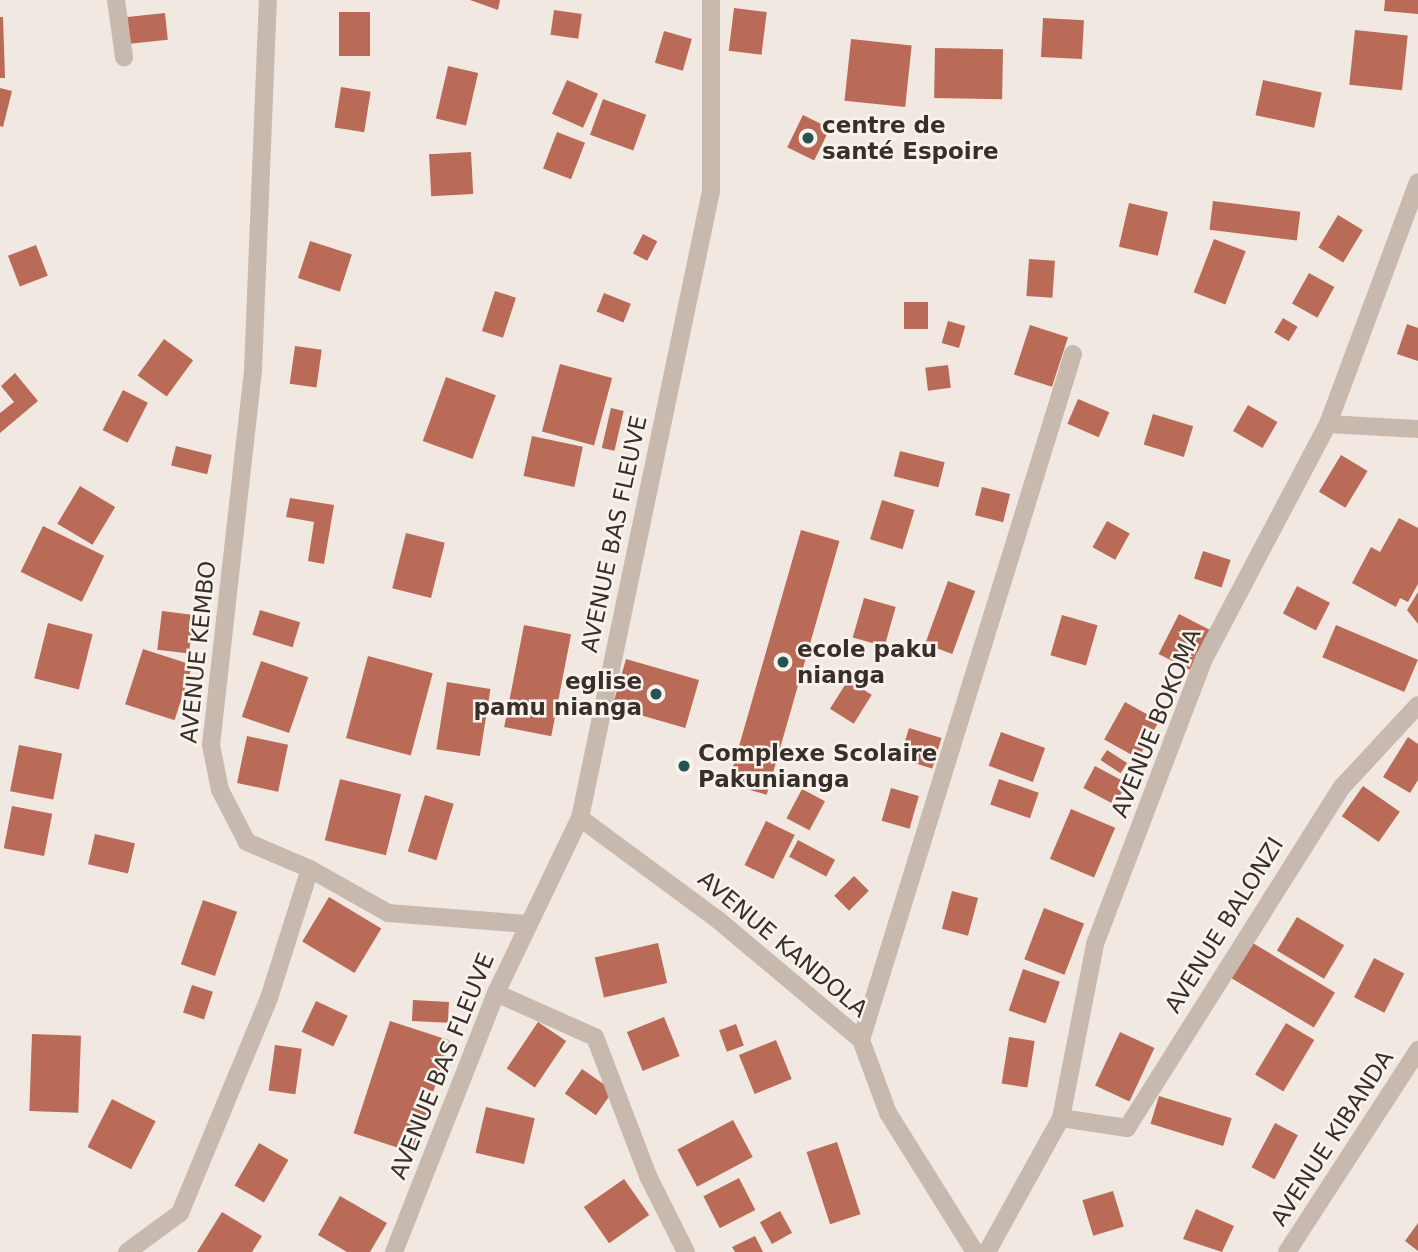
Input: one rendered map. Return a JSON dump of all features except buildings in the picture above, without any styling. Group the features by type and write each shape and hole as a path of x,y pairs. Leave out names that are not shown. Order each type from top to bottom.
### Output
{"street":[{"path":"116,0 124,57"},
{"name":"AVENUE KEMBO","path":"268,0 253,370 211,745 220,789 247,842 310,869 388,913 527,924"},
{"name":"AVENUE BAS FLEUVE","path":"394,1252 496,993 580,818 711,191 711,0"},
{"name":"AVENUE BOKOMA","path":"987,1252 1061,1118 1095,944 1199,671 1328,424 1418,183"},
{"path":"861,1040 1073,354"},
{"path":"1328,424 1418,429"},
{"name":"AVENUE BALONZI","path":"1061,1118 1127,1128 1341,788 1418,705"},
{"name":"AVENUE KANDOLA","path":"580,818 716,919 861,1040 888,1113 975,1252"},
{"path":"127,1252 180,1213 269,998 310,869"},
{"path":"496,993 595,1037 648,1176 686,1252"},
{"name":"AVENUE KIBANDA","path":"1287,1252 1418,1050"}],"place":[{"name":"centre de santé Espoire","path":"808,138"},
{"name":"ecole paku nianga","path":"783,662"},
{"name":"eglise pamu nianga","path":"656,694"},
{"name":"Complexe Scolaire Pakunianga","path":"684,766"}]}
